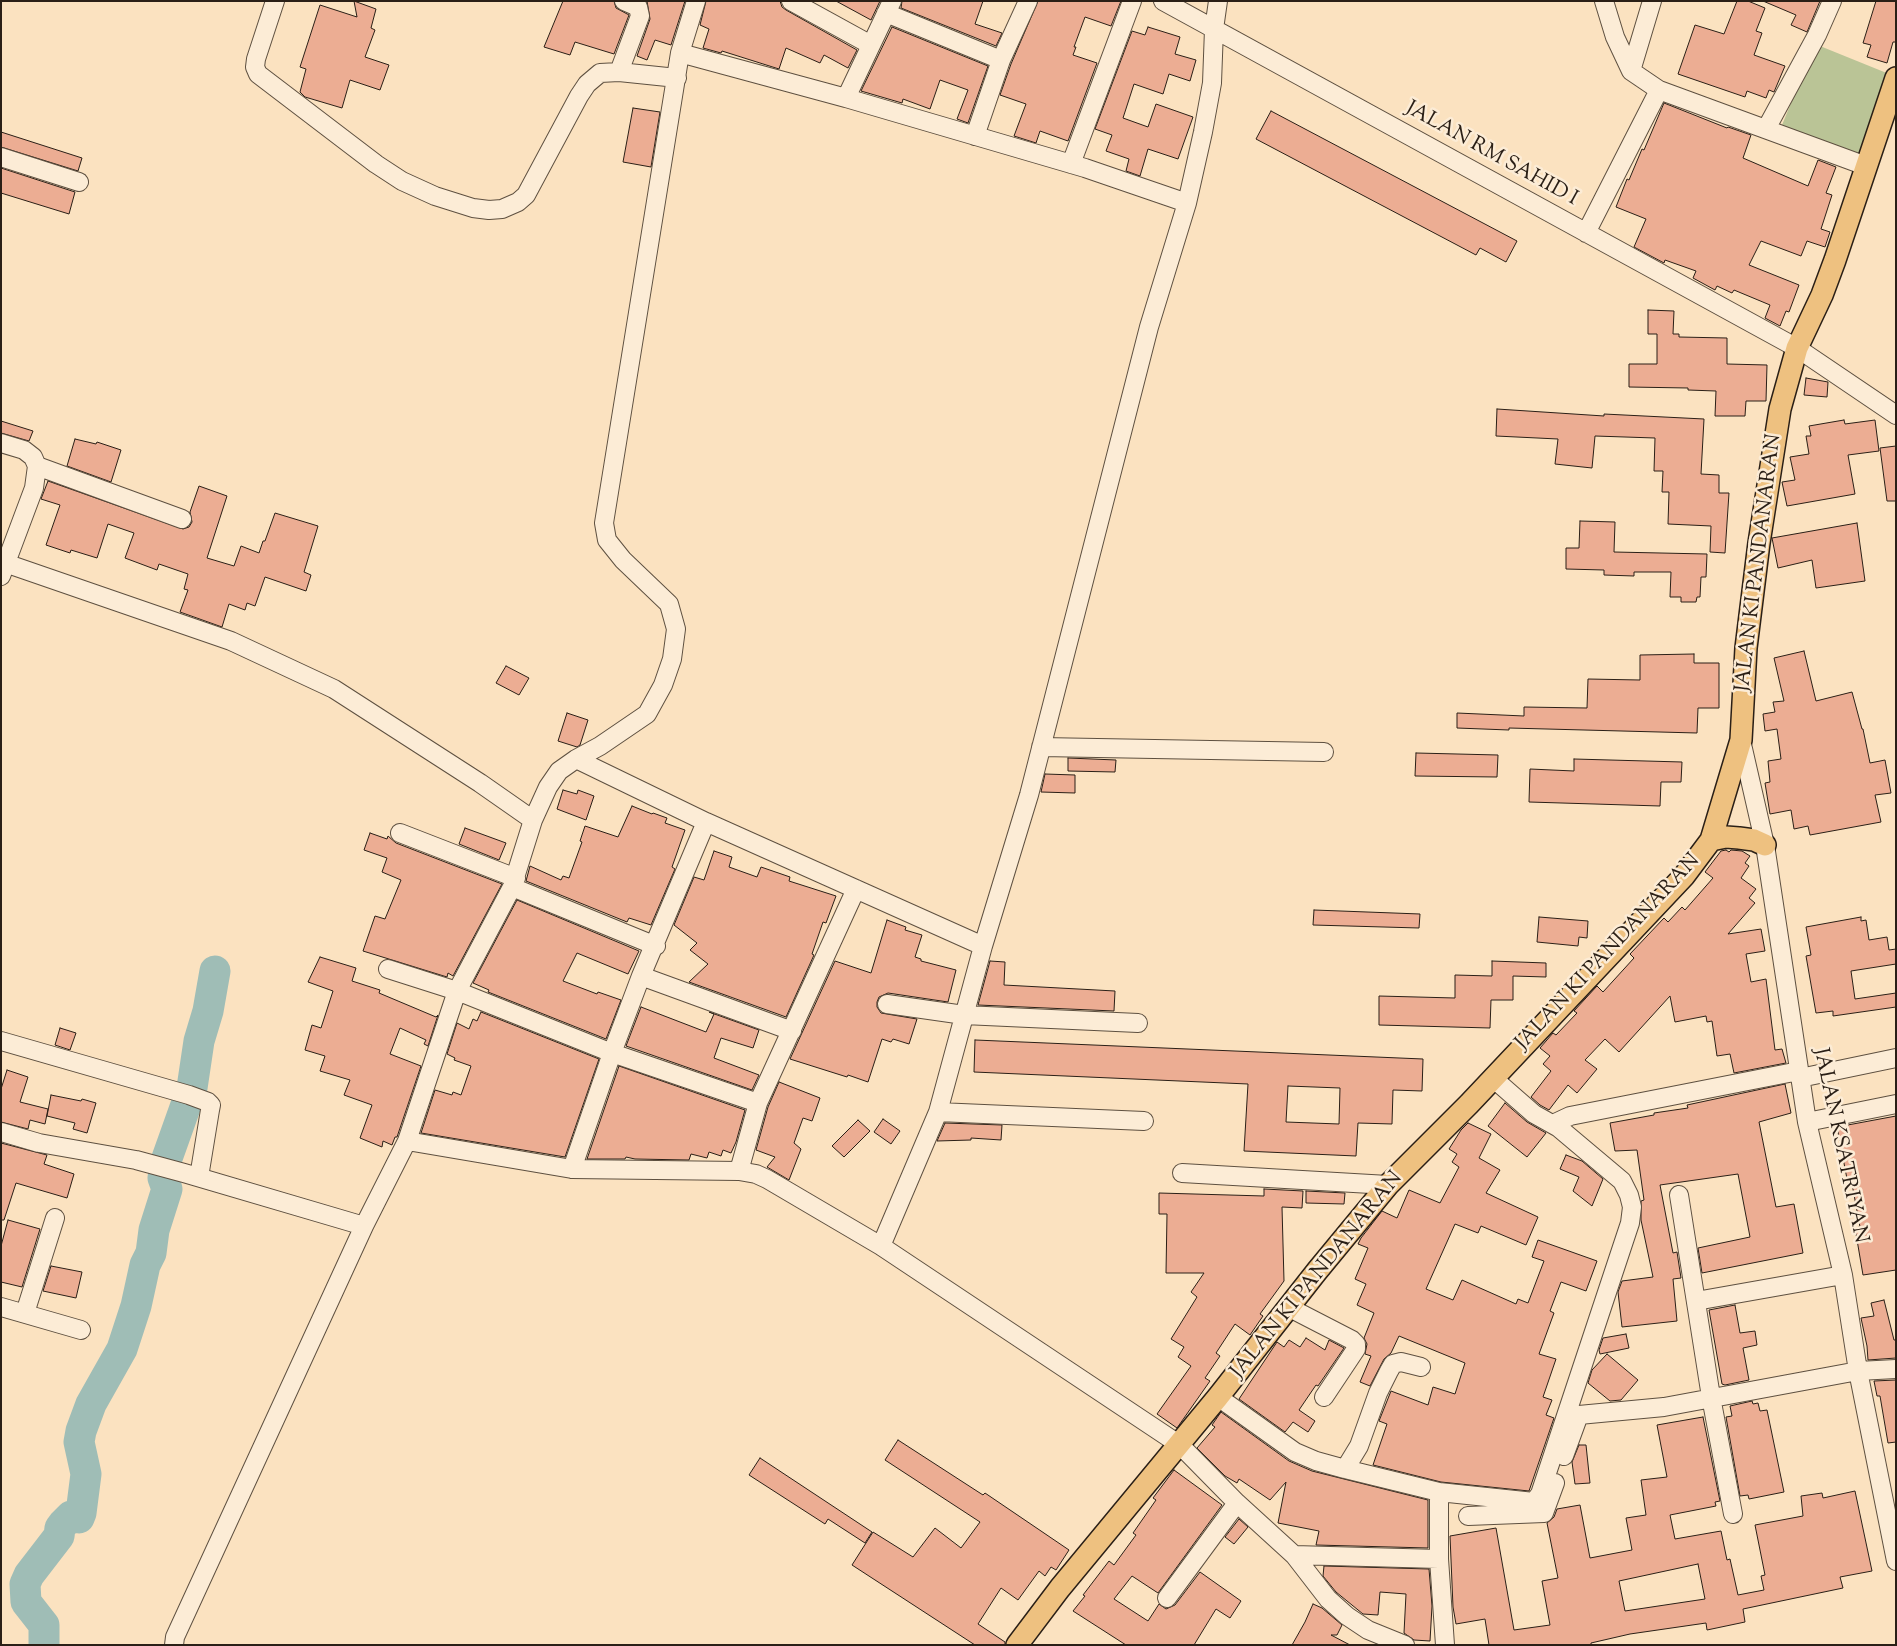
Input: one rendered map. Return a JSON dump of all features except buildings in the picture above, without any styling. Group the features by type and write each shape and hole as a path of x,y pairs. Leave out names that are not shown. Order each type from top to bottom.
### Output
{"main road":[{"name":"JALAN KI PANDANARAN","path":"1017,1645 1060,1588 1180,1445 1288,1307 1388,1185 1494,1079 1684,876 1711,840 1741,740 1746,648 1759,543 1780,408 1797,348 1822,295 1896,78"},
{"path":"1711,840 1726,837 1739,838 1754,840 1765,845"}],"street":[{"path":"275,1 256,59 255,67 258,74 376,164 402,181 435,196 473,208 502,209 518,202 526,195 587,84 600,73 619,72 677,78"},
{"path":"619,72 640,16 638,7 624,1"},
{"path":"174,1645 179,1628 364,1226 407,1141 457,991 514,883 533,820 548,787 559,771 647,714 663,685 672,659 676,629 669,604 623,560 607,540 604,523 680,53 696,1"},
{"path":"791,1 872,45"},
{"path":"975,136 1001,60 1028,1"},
{"path":"1071,164 1132,1"},
{"name":"JALAN RM SAHID I","path":"1163,1 1797,348 1896,415"},
{"path":"881,1246 938,1112 983,946 1029,795 1149,327 1187,203 1204,132 1212,83 1214,29 1218,1"},
{"path":"1604,1 1615,38 1631,72 1659,90 1866,166"},
{"path":"1631,72 1652,1"},
{"path":"1766,129 1817,36 1832,1"},
{"path":"846,98 889,7 1001,60"},
{"path":"680,53 846,98 1071,164 1148,188 1187,203"},
{"path":"1586,233 1659,90"},
{"path":"1,157 79,182"},
{"path":"1768,332 1791,368"},
{"path":"1,443 24,450 33,457 37,466 34,488 3,569 231,640 334,688 351,701 480,783 533,820"},
{"path":"37,466 182,519"},
{"name":"JALAN KSATRIYAN","path":"1741,740 1765,845 1807,1122 1843,1275 1858,1371 1890,1495 1896,1561"},
{"path":"1041,747 1324,752"},
{"path":"576,759 706,822 983,946"},
{"path":"572,1169 641,976 656,946 706,822"},
{"path":"400,833 656,946"},
{"path":"740,1171 758,1103 856,889"},
{"path":"388,969 457,991 612,1053 758,1103"},
{"path":"641,976 792,1031"},
{"path":"887,1004 964,1015 1138,1023"},
{"path":"1,1041 190,1095 208,1102 210,1110 192,1175"},
{"path":"1553,1124 1570,1116 1896,1058"},
{"path":"1218,1398 1296,1452 1316,1461 1439,1492 1534,1502 1540,1494 1630,1223 1632,1207 1630,1195 1622,1181 1553,1124 1534,1114 1494,1079"},
{"path":"1807,1122 1896,1104"},
{"path":"938,1112 1144,1121"},
{"path":"1,1132 39,1143 136,1160 364,1226"},
{"path":"407,1141 572,1169 740,1171 756,1174 767,1179 881,1246 1180,1445 1237,1503 1294,1555 1328,1599 1347,1616 1368,1630 1405,1645"},
{"path":"1182,1173 1388,1185"},
{"path":"1679,1195 1711,1397 1734,1514"},
{"path":"25,1313 55,1218"},
{"path":"1696,1301 1843,1275"},
{"path":"1,1307 81,1330"},
{"path":"1288,1307 1352,1340 1356,1344 1356,1349 1324,1397"},
{"path":"1345,1469 1359,1446 1378,1393 1393,1364 1401,1362 1421,1367"},
{"path":"1468,1516 1544,1513 1579,1415 1664,1407 1858,1371 1896,1369"},
{"path":"1439,1492 1439,1559 1445,1645"},
{"path":"1167,1598 1237,1503"},
{"path":"1294,1555 1439,1559"}],"green space":[{"path":"1815,44 1894,76 1860,161 1780,130"}],"waterway":[{"path":"44,1645 44,1625 26,1602 25,1584 29,1575 59,1536 60,1528 63,1524 71,1516 79,1518 81,1513 86,1474 79,1442 81,1431 91,1404 122,1349 136,1306 145,1265 151,1253 154,1230 167,1189 163,1178 166,1161 192,1088 199,1041 208,1011 215,971"}]}
